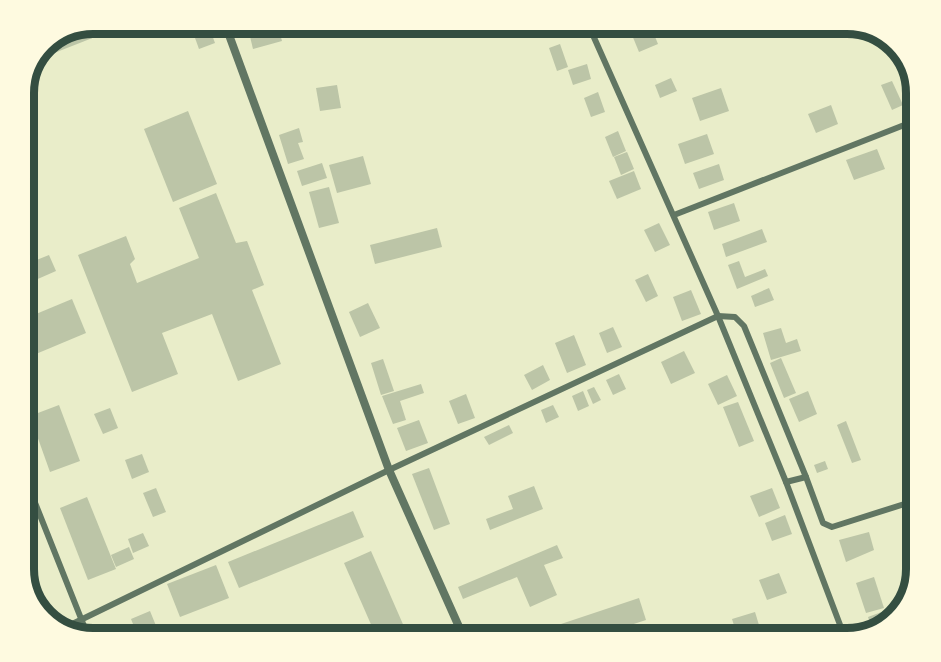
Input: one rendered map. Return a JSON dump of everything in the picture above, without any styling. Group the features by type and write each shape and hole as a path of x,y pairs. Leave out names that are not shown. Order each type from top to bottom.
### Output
{"street":[{"path":"229,34 388,470 459,627"},
{"path":"593,34 718,316 786,482 841,627"},
{"path":"674,215 906,124"},
{"path":"74,624 388,470 718,316 735,317 744,326 824,523 832,527 906,503"},
{"path":"786,482 806,477"},
{"path":"35,502 84,627"}],"building":[{"path":"103,34 49,55 61,44 71,39"},
{"path":"194,34 212,34 215,43 199,49"},
{"path":"249,34 280,34 282,41 253,49"},
{"path":"654,34 658,44 639,52 632,35"},
{"path":"560,44 568,67 557,71 549,48"},
{"path":"587,64 591,79 573,85 568,70"},
{"path":"671,78 677,91 660,98 655,85"},
{"path":"892,81 903,105 892,110 881,85"},
{"path":"337,85 341,108 320,111 316,88"},
{"path":"721,88 729,111 700,121 692,98"},
{"path":"598,92 605,112 591,117 584,98"},
{"path":"831,105 838,124 816,133 808,114"},
{"path":"188,111 217,184 173,202 144,129"},
{"path":"299,128 303,142 298,143 304,159 288,164 279,135"},
{"path":"618,131 626,151 613,157 605,137"},
{"path":"707,134 714,154 685,164 678,144"},
{"path":"877,149 885,169 854,180 846,160"},
{"path":"627,152 634,169 621,175 614,157"},
{"path":"363,156 371,184 337,193 329,165"},
{"path":"322,163 327,178 302,186 297,171"},
{"path":"719,164 724,180 699,189 693,173"},
{"path":"634,171 641,189 617,199 609,181"},
{"path":"329,187 339,223 319,228 309,192"},
{"path":"216,193 236,243 247,241 264,285 252,290 281,364 238,381 212,314 162,333 178,374 132,392 78,255 126,236 135,259 130,264 137,283 199,258 179,208"},
{"path":"734,203 740,221 714,230 708,212"},
{"path":"659,223 670,245 655,252 644,230"},
{"path":"437,228 442,247 375,264 370,245"},
{"path":"762,229 767,242 726,257 722,244"},
{"path":"49,255 56,271 35,280 35,261"},
{"path":"739,261 745,277 765,269 768,276 737,289 728,265"},
{"path":"648,274 658,296 646,302 635,280"},
{"path":"769,288 774,300 755,307 751,296"},
{"path":"691,290 701,314 682,321 673,297"},
{"path":"72,299 86,333 35,354 35,314"},
{"path":"368,303 380,328 360,337 349,312"},
{"path":"613,327 622,347 607,353 599,333"},
{"path":"781,328 786,343 797,339 801,351 771,360 763,333"},
{"path":"574,335 586,365 567,373 555,343"},
{"path":"684,351 695,373 671,384 661,362"},
{"path":"781,358 796,393 784,398 770,363"},
{"path":"383,359 394,391 381,395 371,363"},
{"path":"543,365 550,380 532,390 524,375"},
{"path":"619,374 626,389 613,395 606,380"},
{"path":"727,375 737,396 718,405 708,384"},
{"path":"421,384 424,393 400,401 406,420 393,424 382,396"},
{"path":"594,387 601,400 593,404 587,390"},
{"path":"583,391 589,406 578,411 572,396"},
{"path":"808,391 817,414 799,422 789,399"},
{"path":"466,394 475,418 458,424 449,401"},
{"path":"738,402 754,441 739,447 723,407"},
{"path":"59,405 80,461 50,472 35,430 35,414"},
{"path":"553,405 559,417 546,423 541,410"},
{"path":"110,408 118,428 103,434 94,414"},
{"path":"419,420 428,443 406,451 397,428"},
{"path":"846,421 861,460 852,463 837,425"},
{"path":"509,425 513,433 489,445 484,437"},
{"path":"142,454 149,472 132,479 125,460"},
{"path":"825,461 828,469 817,473 814,465"},
{"path":"429,468 450,524 434,530 412,474"},
{"path":"534,486 543,509 490,530 486,519 513,509 508,496"},
{"path":"156,488 166,512 153,517 143,493"},
{"path":"772,488 780,508 759,517 750,496"},
{"path":"87,497 116,569 88,580 60,508"},
{"path":"353,511 364,537 239,588 228,562"},
{"path":"785,515 792,534 772,541 765,523"},
{"path":"869,532 874,550 846,562 839,540"},
{"path":"143,533 149,546 133,553 128,539"},
{"path":"557,545 563,558 544,565 557,595 530,607 517,577 463,599 458,587"},
{"path":"129,547 134,559 116,567 111,555"},
{"path":"371,551 404,627 372,627 344,563"},
{"path":"216,565 229,598 180,617 167,584"},
{"path":"779,573 787,593 767,600 759,580"},
{"path":"874,577 884,608 866,613 856,583"},
{"path":"639,598 646,620 625,627 562,627 561,624"},
{"path":"887,610 888,611 870,623 868,617"},
{"path":"150,611 157,627 134,627 131,619"},
{"path":"755,612 760,627 735,627 732,619"}]}
